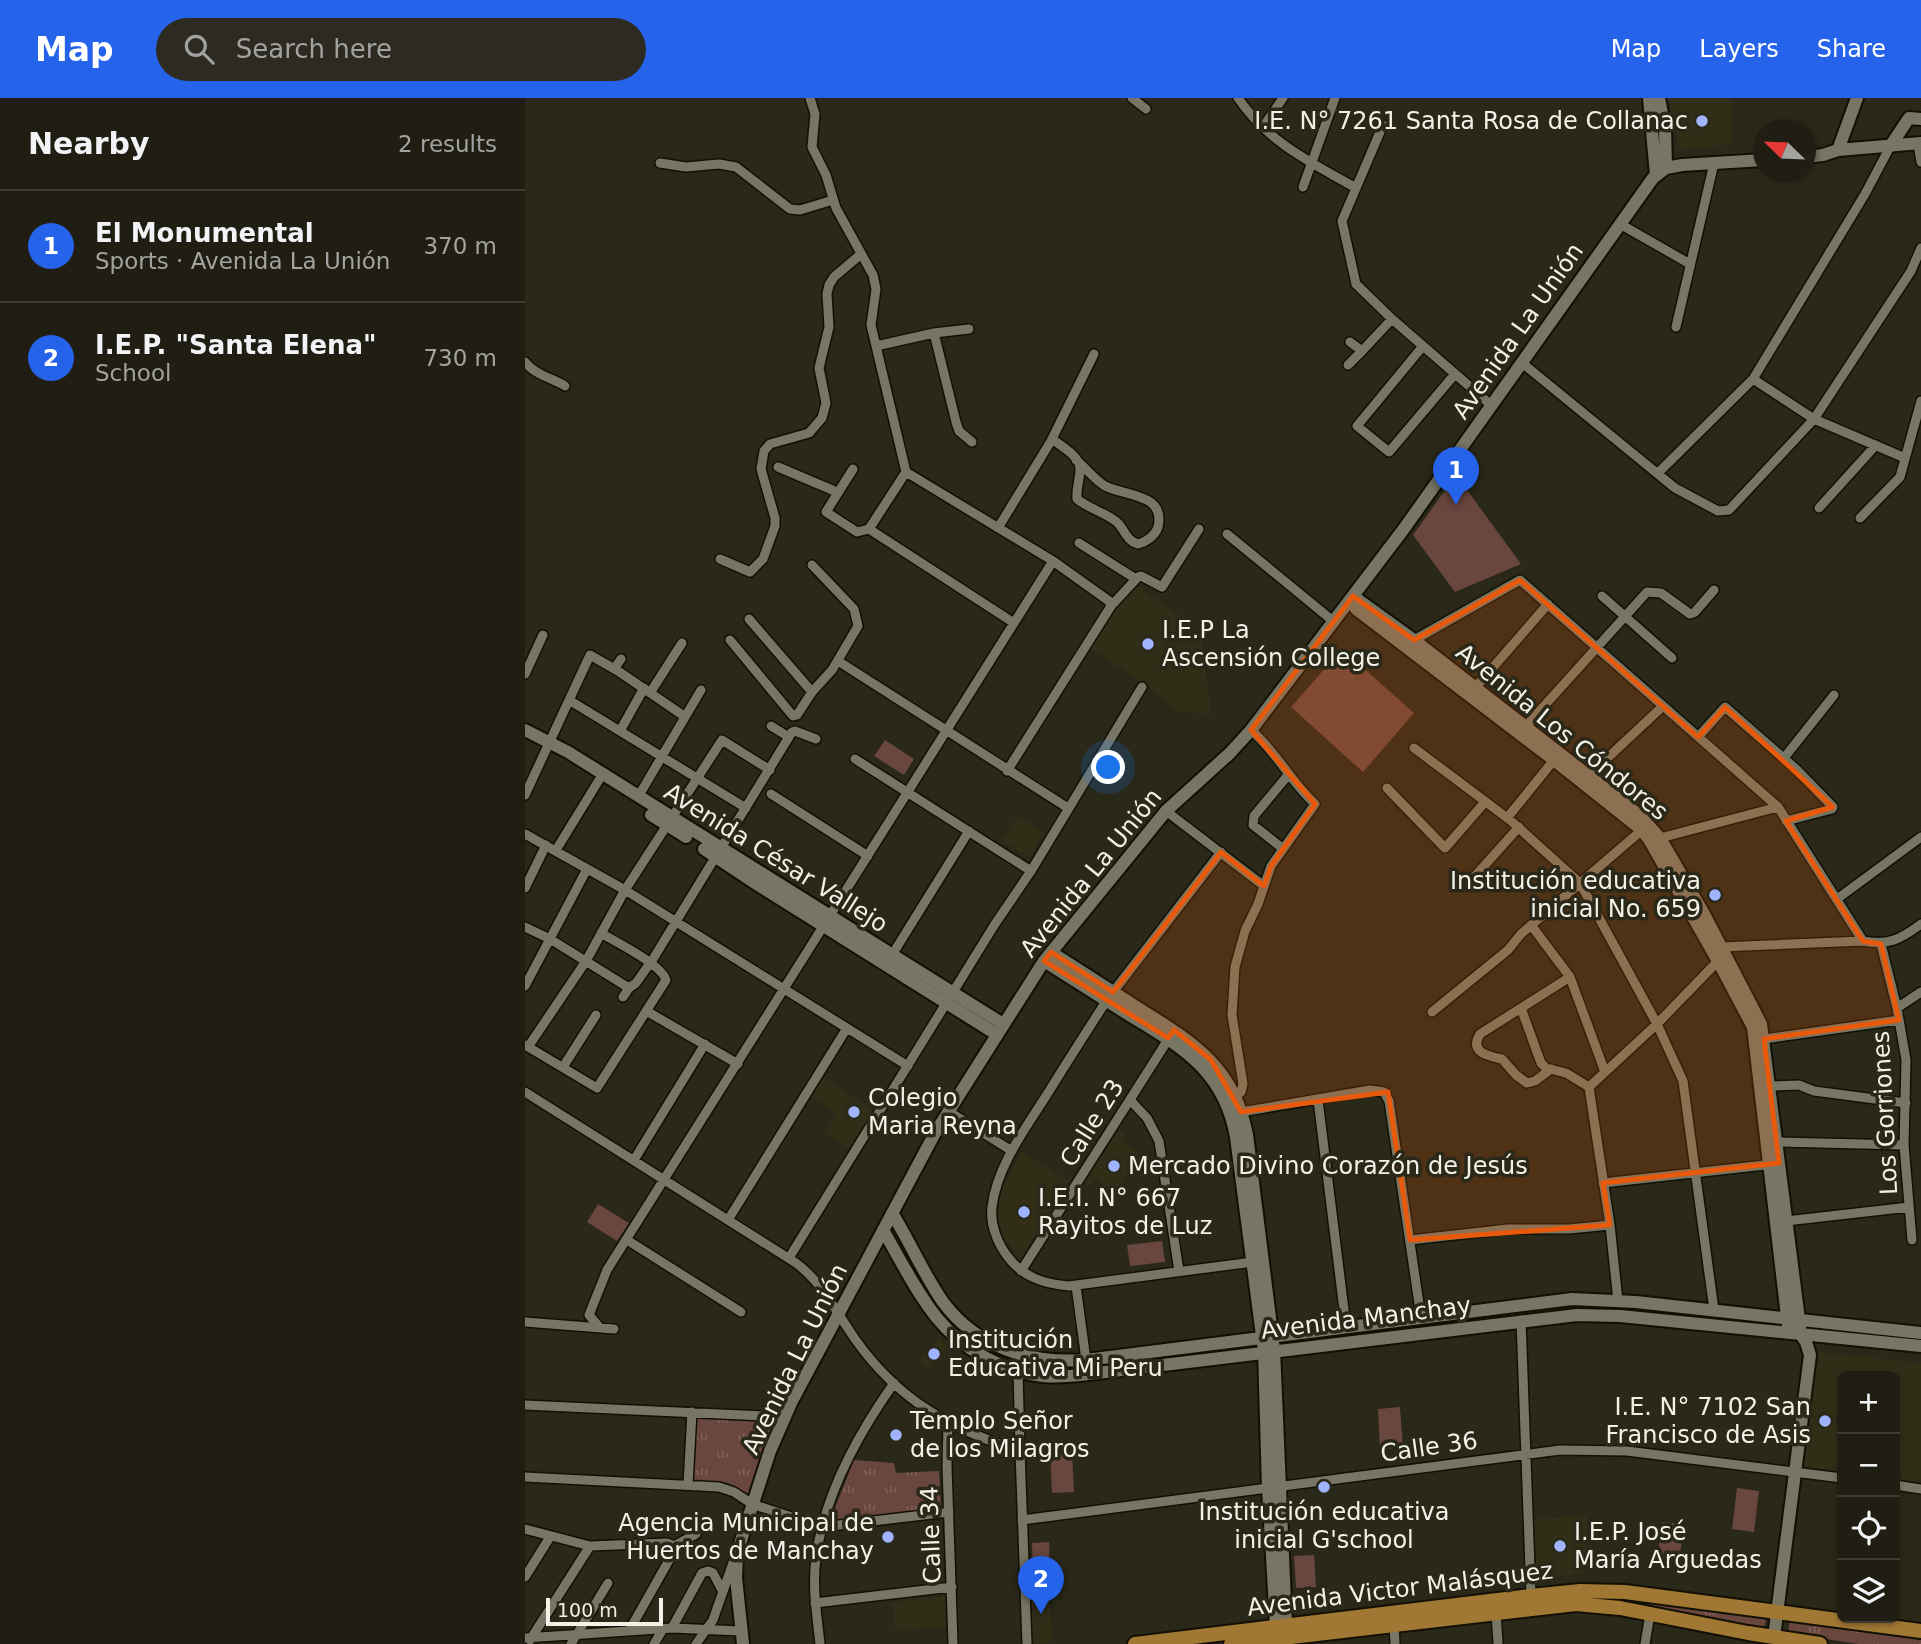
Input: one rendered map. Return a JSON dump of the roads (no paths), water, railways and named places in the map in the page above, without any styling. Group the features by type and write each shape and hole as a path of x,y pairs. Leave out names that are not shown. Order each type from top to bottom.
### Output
{"main road":[{"name":"Avenida Victor Malásquez","path":"1231,1644 1281,1633 1580,1591 1611,1591 1921,1631"},
{"name":"Avenida Victor Malásquez","path":"1135,1644 1394,1625 1576,1604 1606,1606 1820,1644"}],"street":[{"path":"810,98 815,114 811,147 826,175 833,200 873,275 876,289 871,325 906,472 1053,561 1109,601 1111,606"},
{"path":"1132,98 1146,109"},
{"path":"1238,98 1249,114 1289,151 1356,188"},
{"path":"1263,127 1283,98"},
{"path":"1303,187 1335,98"},
{"path":"1649,98 1661,171"},
{"path":"1659,98 1665,129 1661,171"},
{"path":"1838,150 1857,98"},
{"path":"1658,473 1753,379 1865,194 1891,145 1909,118 1921,119"},
{"path":"1383,125 1342,221 1355,281 1392,319 1491,405"},
{"path":"1816,156 1838,150 1919,144 1921,162"},
{"path":"1661,171 1753,161"},
{"path":"660,163 686,167 719,164 736,167 790,209 800,210 833,200"},
{"path":"1676,327 1714,163"},
{"name":"Avenida La Unión","path":"742,1637 736,1578 737,1553 784,1417 948,1111 999,1029 1047,956 1166,811 1230,753 1251,730 1350,599 1661,171"},
{"path":"1620,224 1690,264"},
{"path":"1521,362 1675,488 1718,511 1729,510 1814,419 1911,271 1921,248"},
{"path":"720,559 750,572 763,559 775,526 775,517 761,469 761,459 770,444 809,433 822,418 826,403 819,368 828,327 829,285 834,277 861,254"},
{"path":"1348,365 1392,319"},
{"path":"876,346 934,333 969,329"},
{"path":"934,333 959,431 972,442"},
{"path":"1350,342 1362,351"},
{"path":"1423,346 1357,426 1389,452 1455,374"},
{"path":"997,528 1052,439 1094,354"},
{"path":"525,362 532,370 565,386"},
{"path":"1753,379 1814,419 1905,458"},
{"path":"1860,518 1900,477 1921,401"},
{"path":"1052,439 1076,460 1108,488 1132,493 1150,502 1156,508 1158,516 1157,531 1144,542 1132,542 1113,519 1077,499 1080,468 1076,460"},
{"path":"1819,508 1875,445"},
{"path":"778,467 837,492"},
{"path":"853,469 826,512 856,532 869,529 906,472"},
{"path":"1007,771 1111,606 1141,576 1163,587 1199,528"},
{"path":"869,529 1014,623"},
{"path":"1227,534 1333,621"},
{"path":"1079,543 1136,579"},
{"path":"600,1328 589,1313 607,1270 1053,561"},
{"path":"730,639 793,716 797,715 838,661 857,626 854,609 812,565"},
{"path":"1414,640 1520,580 1778,807 1863,941"},
{"path":"1525,727 1647,592 1661,593 1690,614 1695,612 1714,590"},
{"path":"1602,596 1672,658"},
{"name":"Avenida Los Cóndores","path":"1350,599 1414,640 1525,727 1642,831 1753,1027 1786,1221 1793,1319"},
{"name":"Avenida Los Cóndores","path":"1350,599 1554,760 1639,815 1660,838 1761,1024 1777,1142 1775,1164 1795,1335 1806,1342 1810,1356 1774,1637"},
{"path":"1475,688 1548,604"},
{"path":"749,619 812,692"},
{"path":"525,674 543,635"},
{"path":"620,731 682,643"},
{"path":"525,795 590,655 614,668 684,716"},
{"path":"614,668 621,659"},
{"path":"838,661 1068,808"},
{"path":"789,1258 995,924 1031,871 1142,687"},
{"path":"638,797 701,690"},
{"path":"1784,758 1834,695"},
{"path":"569,699 746,808"},
{"path":"1585,779 1663,706"},
{"path":"1698,737 1725,707 1784,758 1833,807 1786,821"},
{"path":"771,726 789,737"},
{"path":"1236,1096 1241,1092 1243,1084 1233,1015 1235,967 1245,930 1271,866 1315,803 1296,786 1267,744 1251,730"},
{"name":"Avenida César Vallejo","path":"525,731 638,797 669,821"},
{"path":"623,997 650,963 789,737 795,731 816,739"},
{"path":"601,933 663,972 666,980 597,1088 526,1046 586,961 601,933 625,890 722,740 770,770"},
{"name":"Avenida César Vallejo","path":"549,745 599,780 669,821 999,1029"},
{"path":"1414,748 1507,818 1580,883 1657,1024 1683,1081 1714,1310"},
{"path":"855,759 1031,871"},
{"path":"1507,818 1554,760"},
{"path":"1282,848 1253,825 1254,816 1289,774"},
{"path":"556,850 599,780"},
{"path":"1387,788 1445,848 1485,802"},
{"path":"771,794 868,856"},
{"path":"1660,838 1778,807"},
{"path":"1166,811 1264,886"},
{"path":"1467,886 1519,828"},
{"path":"892,955 969,831"},
{"path":"1432,1012 1508,950 1531,925 1642,831"},
{"path":"525,834 625,890 908,1066"},
{"path":"1837,900 1921,837"},
{"path":"525,888 546,845"},
{"path":"1221,852 1110,996 1012,1151 995,1193 992,1213 999,1243 1021,1271 1050,1284 1076,1286 1253,1262"},
{"path":"525,986 587,869"},
{"name":"Avenida César Vallejo","path":"827,922 892,955 950,999"},
{"path":"1531,925 1570,977 1605,1072"},
{"path":"1721,947 1863,941 1881,944 1908,934 1921,925"},
{"path":"525,927 550,939 629,988"},
{"name":"Los Gorriones","path":"1881,944 1906,1060 1904,1145 1912,1240"},
{"path":"1047,956 1171,1034 1195,1045 1211,1060 1236,1096 1247,1135 1268,1336 1281,1633"},
{"path":"1589,1087 1657,1024 1718,961"},
{"path":"1551,1069 1535,1082 1527,1083 1501,1059 1487,1056 1476,1046 1476,1040 1480,1034 1570,977"},
{"path":"1897,1009 1921,992"},
{"path":"1521,1008 1541,1063 1566,1073 1589,1087 1610,1225 1618,1301"},
{"path":"647,1012 738,1065"},
{"path":"563,1066 596,1015"},
{"path":"1765,1039 1899,1020"},
{"path":"728,1220 847,1028"},
{"path":"1171,1034 1204,1067 1228,1104 1236,1137 1253,1262 1268,1336"},
{"name":"Calle 23","path":"1021,1271 1171,1034"},
{"path":"634,1160 705,1044"},
{"path":"1770,1086 1799,1086 1814,1091 1906,1103"},
{"path":"1241,1112 1370,1090 1384,1092 1388,1097 1420,1317"},
{"path":"525,1092 789,1258 816,1280 864,1351 894,1383 920,1405 974,1436 1020,1451"},
{"path":"1130,1100 1147,1118 1159,1141 1179,1271"},
{"path":"1318,1100 1346,1326"},
{"path":"948,1111 1012,1151"},
{"path":"1777,1142 1904,1145"},
{"path":"1604,1183 1775,1164"},
{"path":"1786,1221 1909,1207"},
{"name":"Avenida Manchay","path":"892,1213 951,1311 977,1334 999,1347 1046,1361 1086,1360 1558,1300 1618,1301 1921,1333"},
{"path":"1410,1240 1508,1229 1569,1229 1610,1225"},
{"name":"Avenida Manchay","path":"883,1230 924,1300 942,1324 982,1356 1018,1371 1047,1377 1566,1315 1604,1315 1921,1346"},
{"path":"627,1240 741,1312"},
{"path":"1076,1286 1086,1360"},
{"path":"1521,1320 1531,1596"},
{"path":"525,1322 614,1329"},
{"path":"1022,1355 1018,1371 1027,1644"},
{"path":"821,1644 815,1603 815,1559 822,1527 860,1434 894,1383"},
{"path":"525,1405 784,1417"},
{"path":"688,1485 692,1412"},
{"name":"Calle 34","path":"949,1424 953,1644"},
{"name":"Calle 36","path":"1022,1520 1526,1453 1576,1450 1627,1451 1837,1477"},
{"path":"525,1477 723,1488 752,1504 822,1527 949,1512"},
{"path":"1900,1486 1921,1489"},
{"path":"525,1529 590,1546 674,1545 696,1534"},
{"path":"525,1577 550,1536"},
{"path":"613,1644 624,1632 673,1553 674,1545"},
{"path":"528,1640 590,1546"},
{"path":"696,1644 713,1620 737,1553"},
{"path":"654,1644 702,1573 713,1573 722,1590"},
{"path":"571,1644 608,1583"},
{"path":"815,1603 952,1587"},
{"path":"1496,1612 1498,1644"},
{"path":"1645,1644 1650,1614"},
{"path":"1394,1625 1395,1644"},
{"path":"528,1640 667,1628 705,1629 742,1637"}],"place":[{"name":"I.E. N° 7261 Santa Rosa de Collanac","path":"1702,121"},
{"name":"El Monumental","path":"1456,505"},
{"name":"I.E.P La Ascensión College","path":"1148,644"},
{"name":"Institución educativa inicial No. 659","path":"1715,895"},
{"name":"Colegio Maria Reyna","path":"854,1112"},
{"name":"Mercado Divino Corazón de Jesús","path":"1114,1166"},
{"name":"I.E.I. N° 667 Rayitos de Luz","path":"1024,1212"},
{"name":"Institución Educativa Mi Peru","path":"934,1354"},
{"name":"I.E. N° 7102 San Francisco de Asis","path":"1825,1421"},
{"name":"Templo Señor de los Milagros","path":"896,1435"},
{"name":"Institución educativa inicial G'school","path":"1324,1487"},
{"name":"Agencia Municipal de Huertos de Manchay","path":"888,1537"},
{"name":"I.E.P. José María Arguedas","path":"1560,1546"},
{"name":"I.E.P. \"Santa Elena\"","path":"1041,1614"}]}
